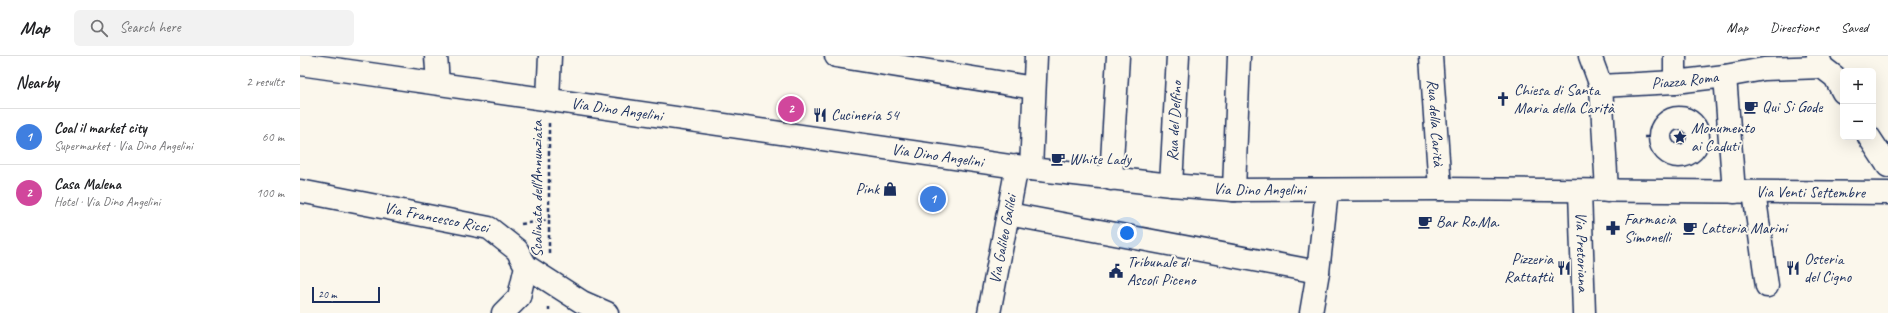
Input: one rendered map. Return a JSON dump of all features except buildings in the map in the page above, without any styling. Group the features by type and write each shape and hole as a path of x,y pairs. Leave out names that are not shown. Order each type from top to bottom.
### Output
{"street":[{"path":"436,56 438,83"},
{"path":"548,98 550,56"},
{"path":"836,56 1034,88"},
{"name":"Via Galileo Galilei","path":"990,313 1008,214 1024,167 1034,88 1036,56"},
{"path":"1111,179 1118,56"},
{"name":"Rua del Delfino","path":"1171,185 1178,56"},
{"path":"1234,190 1239,56"},
{"name":"Rua della Carità","path":"1431,56 1440,189"},
{"path":"1590,56 1601,86 1607,191"},
{"path":"1675,56 1675,82"},
{"path":"1725,76 1751,63 1764,68 1820,62 1836,77 1840,86"},
{"name":"Via Dino Angelini","path":"300,64 548,98 1024,167 1111,179 1171,185 1234,190 1327,191 1440,189 1580,191"},
{"name":"Piazza Roma","path":"1601,86 1675,82 1725,76 1744,192 1767,286"},
{"path":"1680,112 1705,138 1680,164 1651,137 1680,112"},
{"path":"1871,140 1888,166"},
{"name":"Via Francesco Ricci","path":"300,191 489,228 517,250 526,266"},
{"path":"1311,313 1318,272 1327,191"},
{"path":"1580,191 1744,192"},
{"name":"Via Pretoriana","path":"1580,191 1584,313"},
{"name":"Via Venti Settembre","path":"1744,192 1888,193"},
{"path":"1008,214 1318,272"},
{"path":"503,313 519,297 526,266 582,302 607,313"}],"path":[{"name":"Scalinata dell'Annunziata","path":"548,98 549,281"}],"place":[{"name":"Chiesa di Santa Maria della Carità","path":"1503,99"},
{"name":"Qui Si Gode","path":"1751,107"},
{"name":"Casa Malena","path":"791,109"},
{"name":"Cucineria 54","path":"820,115"},
{"name":"Monumento ai Caduti","path":"1680,137"},
{"name":"White Lady","path":"1058,159"},
{"name":"Pink","path":"890,189"},
{"name":"Coal il market city","path":"933,199"},
{"name":"Bar Ro.Ma.","path":"1425,222"},
{"name":"Farmacia Simonelli","path":"1613,228"},
{"name":"Latteria Marini","path":"1690,228"},
{"name":"Pizzeria Rattattù","path":"1564,268"},
{"name":"Osteria del Cigno","path":"1793,268"},
{"name":"Tribunale di Ascoli Piceno","path":"1116,271"}]}
